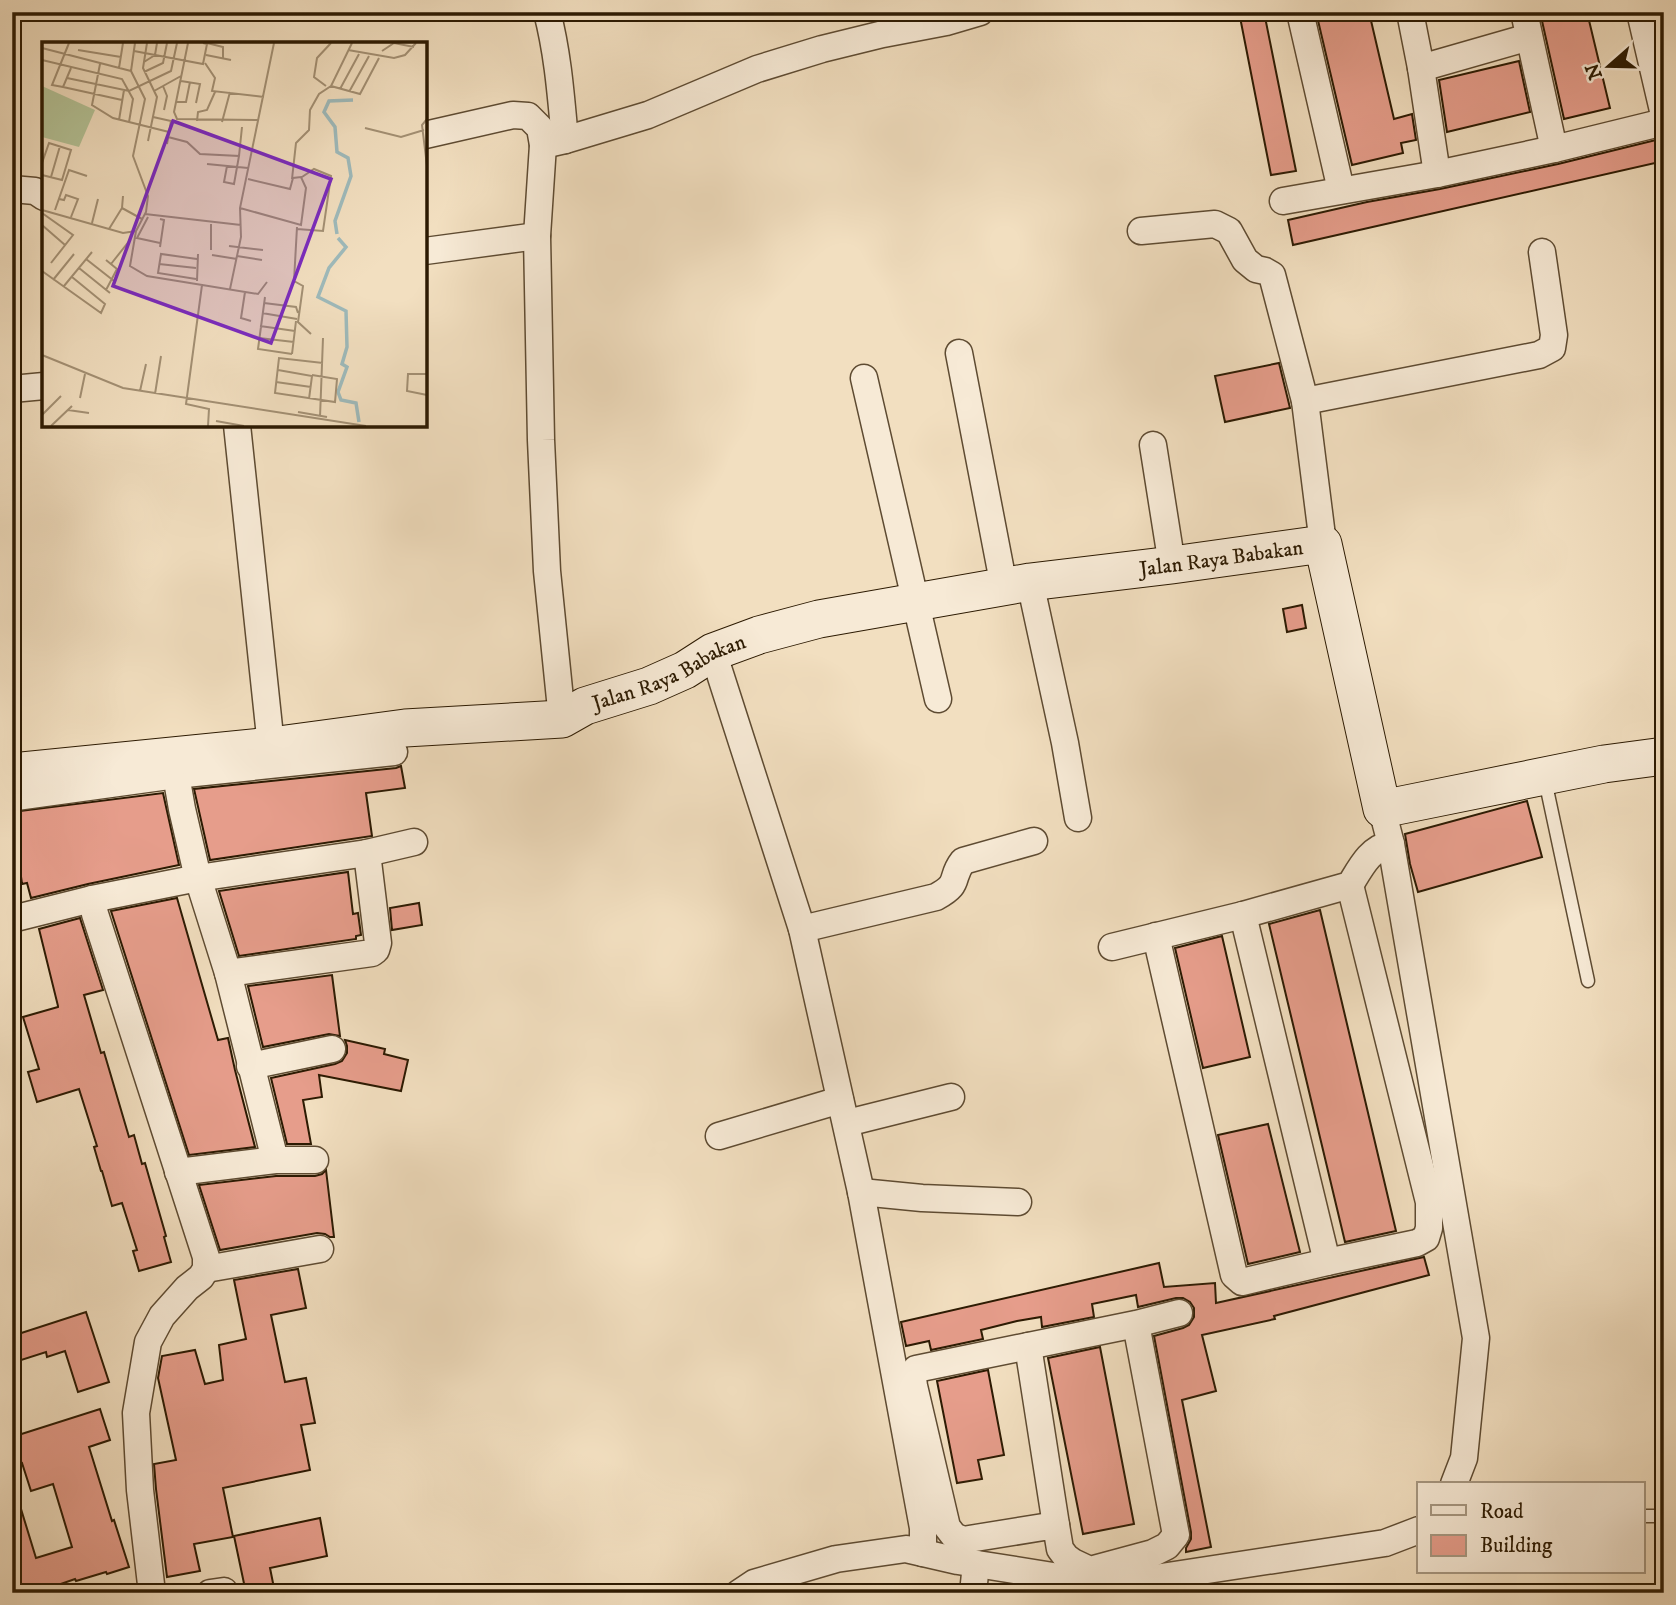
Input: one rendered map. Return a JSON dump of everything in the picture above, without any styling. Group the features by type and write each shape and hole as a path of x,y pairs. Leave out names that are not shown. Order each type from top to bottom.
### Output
{"street":[{"path":"547,12 555,42 561,90 537,236 541,440 547,571 562,719"},
{"path":"554,143 648,115 757,69 809,53 980,12"},
{"path":"1300,12 1341,190"},
{"path":"1410,12 1437,174"},
{"path":"1640,12 1664,115"},
{"path":"1421,68 1526,25 1554,149"},
{"path":"427,135 513,115 528,116 554,143"},
{"path":"1283,201 1437,174 1664,122"},
{"path":"12,189 35,191 42,196"},
{"path":"1141,231 1215,224 1229,231 1245,260 1256,269 1272,275 1305,401 1323,544 1387,826 1476,1338 1464,1458 1455,1482"},
{"path":"427,251 537,236"},
{"path":"1305,401 1539,355 1552,348 1554,335 1542,251"},
{"path":"959,353 1017,585 1065,743 1078,818"},
{"path":"864,379 939,699"},
{"path":"12,389 42,386"},
{"path":"237,427 271,746"},
{"path":"1153,445 1172,565"},
{"name":"Jalan Raya Babakan","path":"12,772 271,746 405,728 562,719 585,706 649,686 685,670 713,652 759,635 819,619 1017,585 1323,544"},
{"path":"713,652 802,929 862,1192 923,1528 940,1549 976,1564 1111,1589 1385,1543 1417,1531"},
{"path":"12,796 394,752"},
{"path":"1387,826 1545,776 1664,756"},
{"path":"176,775 198,878 228,973 275,1160"},
{"path":"1112,947 1350,885 1364,862 1383,845 1387,826"},
{"path":"802,929 936,897 949,890 963,861 1034,841"},
{"path":"12,919 92,899 198,878 367,853 414,842"},
{"path":"228,973 372,953 376,950 378,943 367,853"},
{"path":"1156,936 1234,1275 1242,1282 1417,1243 1426,1238 1429,1228 1429,1202 1350,885"},
{"path":"92,899 206,1257 206,1269 201,1277 187,1288 162,1316 148,1342 136,1413 140,1490 152,1593"},
{"path":"1242,915 1328,1262"},
{"path":"250,1066 332,1049"},
{"path":"719,1136 843,1111 951,1097"},
{"path":"178,1172 275,1160 315,1160"},
{"path":"862,1192 922,1198 1018,1202"},
{"path":"206,1269 320,1249"},
{"path":"940,1549 947,1527 913,1378 916,1369 1179,1313"},
{"path":"1028,1346 1060,1549 1073,1562 1090,1570 1153,1553 1167,1546 1176,1535 1136,1324"},
{"path":"739,1593 754,1583 836,1559 906,1549 940,1549 963,1541 1056,1525"},
{"path":"973,1593 976,1564"}],"lane":[{"path":"1545,776 1588,981"},
{"path":"1644,1516 1664,1516"}],"building":[{"path":"1239,12 1264,12 1296,171 1271,175"},
{"path":"1316,12 1369,12 1394,119 1412,114 1416,140 1401,143 1403,153 1352,165"},
{"path":"1540,12 1587,12 1610,108 1564,119"},
{"path":"1519,61 1530,112 1447,132 1439,80"},
{"path":"1664,138 1664,161 1293,245 1288,220 1558,164"},
{"path":"1279,363 1290,408 1225,422 1215,376"},
{"path":"1302,605 1306,628 1287,632 1283,609"},
{"path":"401,766 405,788 366,793 372,836 210,860 194,789"},
{"path":"163,793 179,865 31,898 27,883 22,884 12,812"},
{"path":"1527,801 1542,857 1418,892 1405,834"},
{"path":"348,872 353,914 358,913 361,935 356,936 356,939 239,956 219,891"},
{"path":"177,898 218,1040 228,1038 255,1147 189,1155 111,911"},
{"path":"419,903 422,925 392,930 390,908"},
{"path":"1320,910 1396,1231 1345,1242 1269,924"},
{"path":"80,918 103,990 84,995 129,1137 134,1135 142,1164 145,1163 171,1262 139,1271 133,1251 137,1250 122,1203 112,1206 79,1089 37,1102 28,1072 39,1069 23,1017 58,1007 39,929"},
{"path":"1222,936 1250,1057 1203,1068 1175,948"},
{"path":"332,975 340,1036 329,1034 263,1047 248,986"},
{"path":"345,1040 385,1049 384,1054 408,1060 401,1091 319,1075 322,1097 303,1100 311,1144 287,1144 271,1078 342,1061 347,1053"},
{"path":"1268,1124 1300,1252 1248,1264 1218,1135"},
{"path":"326,1170 334,1237 317,1233 220,1250 199,1185 276,1176 315,1176"},
{"path":"1424,1257 1429,1275 1274,1316 1275,1319 1202,1335 1216,1391 1182,1400 1211,1547 1186,1552 1191,1532 1154,1336 1189,1325 1194,1317 1194,1308 1190,1302 1176,1298 1138,1307 1136,1295 1092,1304 1094,1317 1042,1327 1041,1317 1017,1321 981,1330 983,1339 931,1350 929,1341 906,1346 901,1322 1159,1263 1164,1287 1215,1283 1216,1303"},
{"path":"298,1269 306,1308 271,1315 285,1382 306,1378 315,1423 301,1425 310,1470 223,1488 233,1537 194,1544 200,1571 167,1577 154,1464 176,1460 158,1378 162,1356 195,1350 205,1384 223,1380 219,1345 246,1339 234,1280"},
{"path":"86,1312 109,1382 78,1392 65,1351 47,1357 46,1352 12,1363 12,1336"},
{"path":"1100,1347 1134,1524 1083,1534 1048,1358"},
{"path":"988,1370 1004,1455 978,1460 982,1479 957,1483 937,1381"},
{"path":"100,1409 110,1440 89,1447 129,1567 76,1581 75,1579 35,1593 12,1593 12,1497 17,1496 36,1558 72,1547 53,1484 31,1491 22,1463 12,1466 12,1437"},
{"path":"320,1518 327,1556 270,1568 275,1593 246,1593 234,1536"}]}
